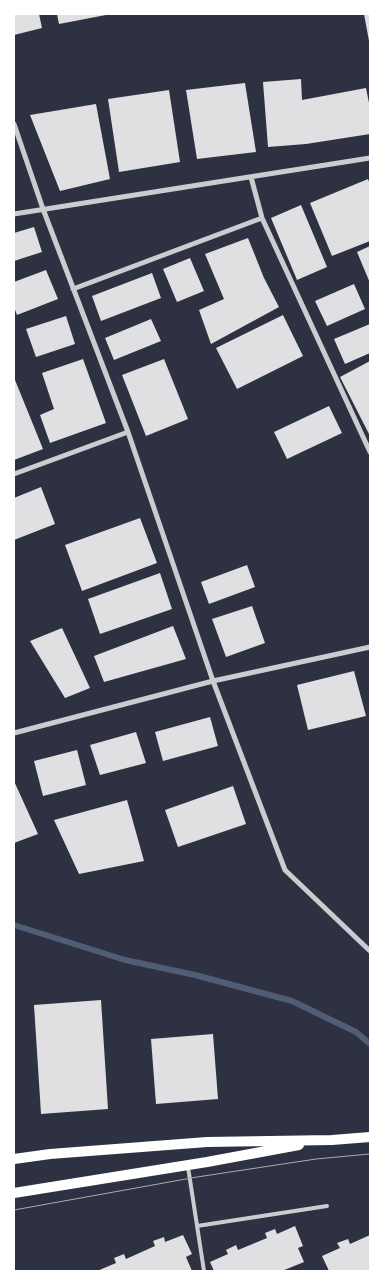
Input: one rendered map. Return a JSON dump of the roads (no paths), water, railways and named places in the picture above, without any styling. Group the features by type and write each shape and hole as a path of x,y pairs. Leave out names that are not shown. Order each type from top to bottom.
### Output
{"main road":[{"path":"14,1193 332,1140 370,1136"},
{"path":"14,1158 207,1142 332,1140"}],"street":[{"path":"14,124 43,209 128,432 213,681 285,870 370,951"},
{"path":"15,214 370,158"},
{"path":"251,177 262,218 370,452"},
{"path":"73,289 262,218"},
{"path":"14,474 128,432"},
{"path":"14,733 213,681 370,647"}],"lane":[{"path":"187,1165 204,1271"},
{"path":"197,1226 327,1206"}],"waterway":[{"path":"14,925 125,960 195,975 292,1001 356,1032 370,1044"}],"tram line":[{"path":"14,1210 197,1177 316,1159 370,1154"}]}
